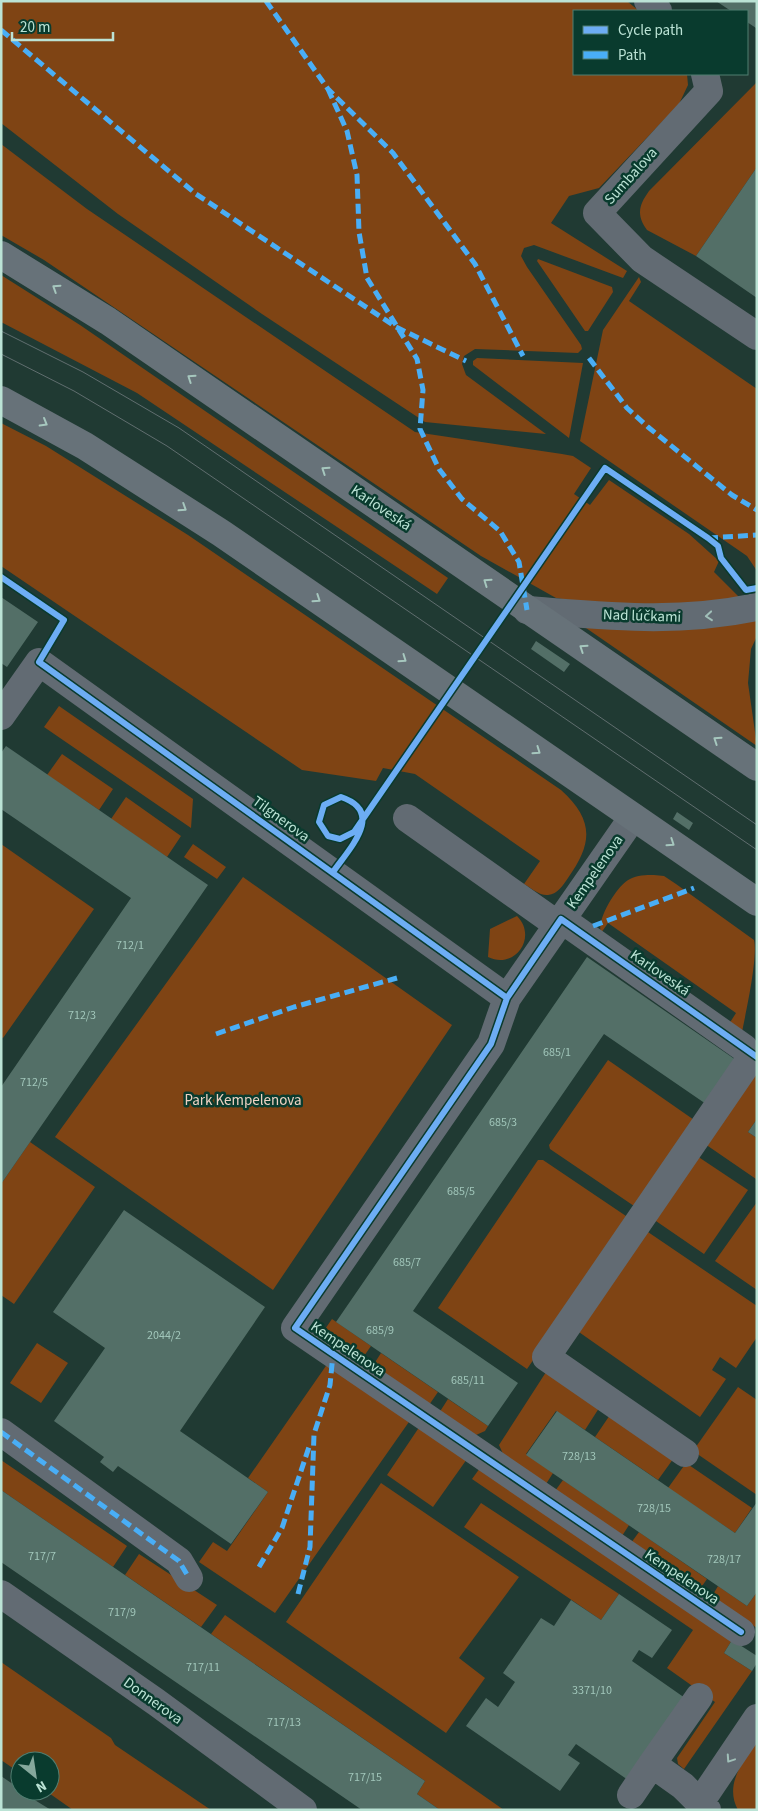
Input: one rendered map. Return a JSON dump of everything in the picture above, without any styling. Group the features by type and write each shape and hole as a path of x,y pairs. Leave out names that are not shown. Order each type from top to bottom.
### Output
{"main road":[{"name":"Karloveská","path":"1,255 108,321 757,767"},
{"path":"1,400 85,446 204,522 757,902"}],"street":[{"path":"648,1 657,10"},
{"name":"Sumbalova","path":"705,75 709,91 597,213 642,259 757,336"},
{"name":"Nad lúčkami","path":"527,610 642,618 675,618 719,615 757,607"},
{"name":"Tilgnerova","path":"1,716 39,662 507,998"},
{"name":"Kempelenova","path":"633,817 507,998 491,1044 295,1328 741,1632"},
{"name":"Karloveská","path":"407,818 751,1053"},
{"path":"684,1453 546,1357 751,1053"},
{"path":"1,1432 179,1561 189,1578"},
{"name":"Donnerova","path":"1,1594 156,1702 303,1810"},
{"path":"631,1795 699,1697"},
{"path":"652,1764 683,1786 703,1807 757,1718"}],"green space":[{"path":"1,1 627,1 638,10 573,10 573,75 687,75 688,85 679,104 599,188 569,196 551,223 627,271 623,278 534,245 524,248 521,256 527,267 582,349 578,353 475,349 464,356 462,364 466,375 546,434 425,422 262,314 118,214 1,123"},
{"path":"757,82 757,167 696,256 647,230 641,220 640,210 649,191"},
{"path":"1,144 87,209 415,432 573,456 591,468 574,494 590,505 609,480 689,534 719,561 714,572 742,600 693,605 588,603 556,598 481,556 44,260 1,235"},
{"path":"538,259 612,287 613,292 588,331 585,331 537,261"},
{"path":"1,275 80,325 448,578 437,594 137,393 1,322"},
{"path":"639,277 641,282 629,301 757,389 757,571 747,556 580,441 603,330"},
{"path":"477,358 583,363 569,438 473,365 473,361"},
{"path":"1,423 46,446 188,535 561,790 580,811 586,832 582,854 562,886 555,893 545,895 524,884 540,861 415,774 383,768 376,781 302,770 1,566"},
{"path":"757,617 757,636 751,649 748,683 757,746 586,628"},
{"path":"59,706 193,799 191,828 44,727"},
{"path":"62,754 113,789 99,810 47,775"},
{"path":"126,797 181,836 167,857 111,819"},
{"path":"1,844 94,909 3,1038 1,1037"},
{"path":"193,844 226,867 217,879 184,857"},
{"path":"654,875 664,876 754,940 753,972 742,1032 729,1024 736,1013 608,923 601,933 600,927 605,912 619,888 633,878"},
{"name":"Park Kempelenova","path":"243,877 452,1025 273,1290 55,1137"},
{"path":"517,916 523,924 525,933 524,942 520,949 515,955 507,959 498,960 488,957 490,929"},
{"path":"608,1060 697,1122 634,1206 550,1149 549,1145"},
{"path":"754,1072 757,1074 757,1119 748,1132 757,1138 756,1179 705,1144"},
{"path":"30,1142 95,1187 14,1304 1,1295 1,1184"},
{"path":"697,1156 748,1190 704,1254 653,1219"},
{"path":"538,1160 543,1160 626,1216 628,1223 527,1369 438,1308"},
{"path":"757,1202 757,1290 715,1261"},
{"path":"645,1230 757,1306 757,1337 736,1368 720,1357 712,1370 726,1379 700,1417 576,1330"},
{"path":"332,1319 371,1346 362,1359 323,1332"},
{"path":"37,1343 68,1363 41,1403 10,1383"},
{"path":"381,1353 438,1392 429,1405 372,1367"},
{"path":"328,1363 411,1419 275,1613 199,1562 213,1542 227,1551 268,1492 248,1478"},
{"path":"548,1369 601,1405 585,1430 556,1411 526,1454 553,1473 546,1484 504,1456 499,1445"},
{"path":"738,1387 757,1400 757,1495 693,1451"},
{"path":"448,1399 488,1426 485,1431 476,1435 439,1413"},
{"path":"612,1412 676,1455 658,1480 595,1437"},
{"path":"420,1426 467,1459 433,1507 387,1475"},
{"path":"1,1460 127,1546 113,1567 1,1490"},
{"path":"686,1463 752,1508 735,1533 668,1488"},
{"path":"480,1468 732,1640 724,1653 752,1671 684,1769 678,1764 677,1758 715,1702 667,1668 693,1630 472,1479"},
{"path":"563,1480 629,1525 622,1536 555,1491"},
{"path":"381,1483 519,1577 459,1658 485,1678 446,1733 286,1622"},
{"path":"481,1503 619,1594 601,1620 464,1527"},
{"path":"639,1532 707,1579 700,1589 631,1543"},
{"path":"139,1554 217,1605 201,1627 125,1575"},
{"path":"718,1586 747,1606 757,1592 757,1628 711,1598"},
{"path":"225,1615 504,1810 440,1810 417,1794 425,1781 211,1634"},
{"path":"1,1662 111,1738 115,1745 211,1810 73,1810 60,1801 60,1751 10,1751 10,1766 1,1760"},
{"path":"757,1741 757,1810 738,1810 734,1800 734,1782 741,1765"}],"building":[{"path":"716,1 757,1 757,27 748,23 748,10 730,10"},
{"path":"757,167 757,298 696,256"},
{"path":"1,597 38,622 7,667 1,663"},
{"path":"536,641 570,664 564,672 531,649"},
{"path":"6,746 208,885 1,1184 1,1087 131,898 1,809 1,753"},
{"path":"677,812 693,823 689,830 673,819"},
{"path":"587,957 736,1060 706,1104 604,1034 413,1311 518,1383 488,1426 336,1322"},
{"path":"757,1119 757,1138 748,1132"},
{"path":"124,1210 265,1307 180,1431 268,1492 231,1544 118,1466 113,1472 100,1462 104,1457 54,1421 105,1348 53,1312"},
{"path":"557,1411 735,1533 757,1502 757,1592 747,1606 526,1455"},
{"path":"1,1490 425,1781 417,1794 440,1810 362,1810 1,1562"},
{"path":"619,1594 672,1630 652,1658 639,1650 632,1661 685,1698 628,1780 576,1744 568,1755 580,1763 560,1791 466,1726 486,1698 498,1707 515,1682 503,1673 541,1618 554,1626 571,1600 601,1620"},
{"path":"732,1640 757,1656 757,1663 752,1671 724,1653"},
{"path":"1,1776 10,1782 10,1801 36,1801 51,1810 1,1810"}],"tram line":[{"path":"1,331 83,372 179,428 757,825"},
{"path":"1,354 74,391 167,446 757,850"}],"marked path":[{"path":"266,1 328,89 393,153 475,264 523,356"},
{"path":"1,30 196,194 396,327 466,361"},
{"path":"328,89 347,131 357,175 359,232 367,278 417,359 423,390 420,429 439,469 462,499 500,531 519,562 527,610"},
{"path":"589,358 627,408 732,495 757,510"},
{"path":"708,538 757,535"},
{"path":"593,926 694,888"},
{"path":"216,1034 294,1007 397,978"},
{"path":"298,1594 310,1547 314,1434 330,1385 333,1354"},
{"path":"1,1432 179,1561 189,1578"},
{"path":"259,1567 282,1528 310,1444"}],"cycle path":[{"path":"333,872 360,832 362,821 361,812 354,804 341,797 324,805 319,822 328,836 340,839 354,832 605,468 708,538 718,546 721,558 746,590 757,588"},
{"path":"1,577 64,620 39,662 507,998"},
{"path":"741,1632 295,1328 491,1044 507,998 561,919 757,1057"}]}
